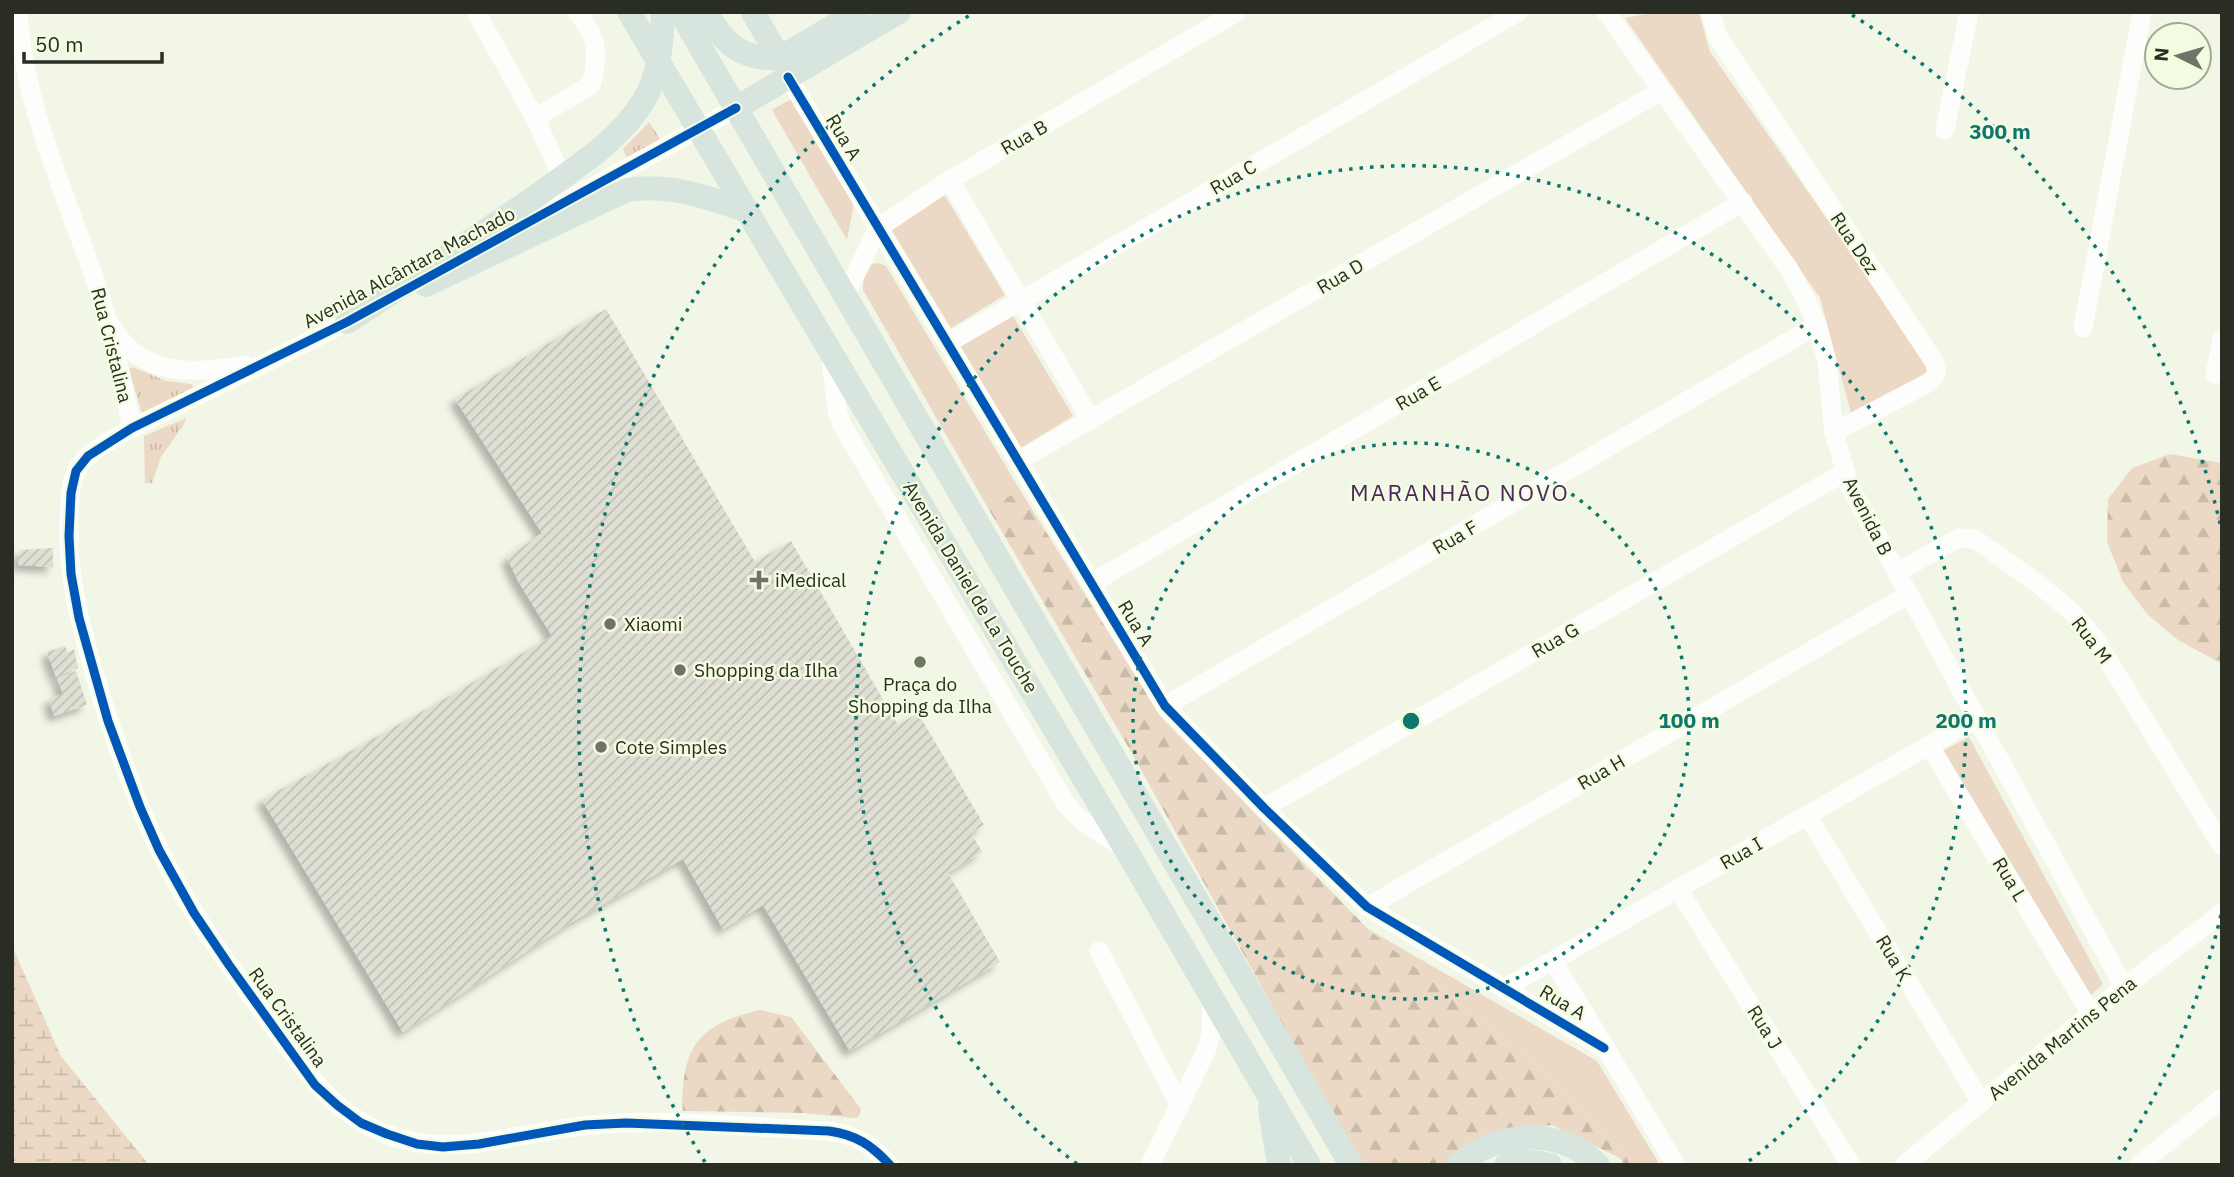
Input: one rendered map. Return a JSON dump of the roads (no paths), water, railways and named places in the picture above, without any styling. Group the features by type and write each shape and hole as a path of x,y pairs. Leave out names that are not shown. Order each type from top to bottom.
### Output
{"main road":[{"name":"Avenida Daniel de La Touche","path":"629,12 1125,848 1309,1165"},
{"path":"346,322 498,222 590,157 623,128 651,87 658,62 663,12"},
{"name":"Avenida Daniel de La Touche","path":"680,12 1351,1165"},
{"name":"Rua A","path":"753,12 784,68"},
{"path":"710,19 736,108 858,12"},
{"path":"710,19 724,39 739,51 784,68 899,12"},
{"path":"346,322 627,190 651,187 671,189 745,209"},
{"path":"1268,1094 1279,1165"},
{"path":"1458,1165 1487,1145 1509,1138 1531,1136 1553,1139 1574,1148 1598,1165"},
{"path":"1506,1165 1518,1161 1550,1165"}],"street":[{"name":"Rua Cristalina","path":"19,12 20,39 29,87 108,320 132,428 84,460 76,471 71,493 69,536 74,594 108,721 159,850 194,913 323,1092 360,1123 417,1144 443,1147 585,1125 660,1123 847,1133 875,1149 890,1165"},
{"path":"476,12 535,118 562,177"},
{"path":"535,118 591,85 593,37 578,12"},
{"name":"Rua B","path":"878,228 950,180 1237,12"},
{"name":"Rua C","path":"947,343 1518,12"},
{"name":"Avenida B","path":"1606,12 1789,269 1817,325 1827,362 1834,432 1849,485 2124,987"},
{"name":"Rua Dez","path":"1710,12 1718,37 1936,363 1936,377 1928,383 1834,432"},
{"path":"1945,130 1969,12"},
{"path":"2083,328 2142,12"},
{"name":"Rua A","path":"784,68 1165,706 1264,808 1367,907 1604,1048"},
{"name":"Rua D","path":"1018,461 1661,91"},
{"name":"Avenida Alcântara Machado","path":"132,428 346,322 736,108"},
{"path":"950,180 1091,420"},
{"name":"Rua E","path":"1092,583 1743,202"},
{"path":"845,296 878,228"},
{"path":"108,320 135,354 166,368 202,371 248,365 276,357"},
{"name":"Rua F","path":"1165,706 1817,325"},
{"path":"2215,374 2222,340"},
{"name":"Rua G","path":"1264,808 1845,472"},
{"name":"Rua M","path":"1896,572 1959,538 1967,537 1975,539 2071,611 2095,639 2222,846"},
{"name":"Rua H","path":"1367,907 1908,595"},
{"name":"Rua I","path":"1505,988 1977,718"},
{"name":"Rua L","path":"1928,745 2091,1013"},
{"name":"Rua K","path":"1807,815 1981,1102"},
{"name":"Rua J","path":"1678,889 1852,1165"},
{"name":"Avenida Martins Pena","path":"1904,1165 2091,1013 2222,913"},
{"path":"1100,951 1180,1106"},
{"name":"Rua A","path":"1553,961 1676,1165"},
{"path":"1150,1165 1207,1049 1212,1033 1212,999"},
{"path":"2139,1165 2222,1098"}],"place":[{"name":"iMedical","path":"759,580"},
{"name":"Xiaomi","path":"610,624"},
{"name":"Praça do Shopping da Ilha","path":"920,662"},
{"name":"Shopping da Ilha","path":"680,670"},
{"name":"Cote Simples","path":"601,747"}],"district":[{"name":"MARANHÃO NOVO","path":"1460,493"}]}
